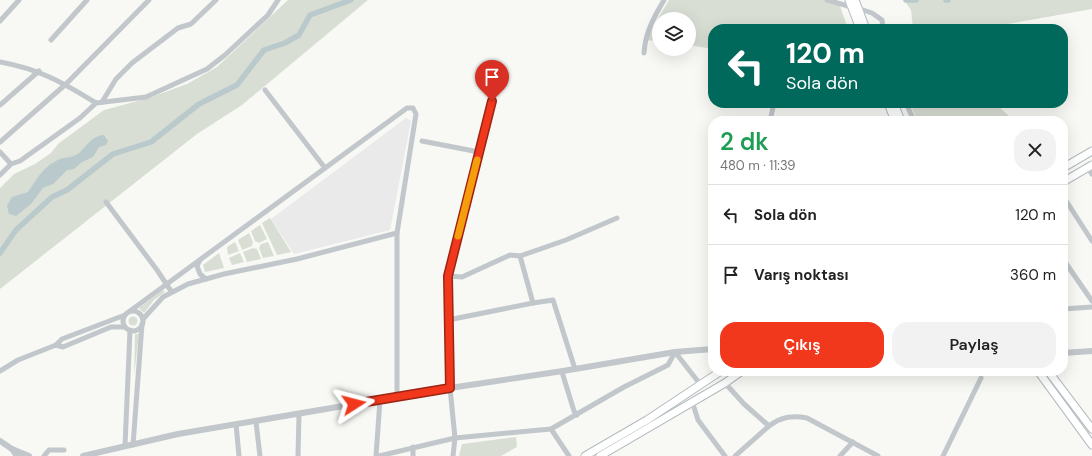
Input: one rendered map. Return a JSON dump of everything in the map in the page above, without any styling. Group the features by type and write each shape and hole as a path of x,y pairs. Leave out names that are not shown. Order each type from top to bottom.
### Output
{"main road":[{"path":"855,0 864,24"},
{"path":"848,3 858,24"},
{"path":"1068,165 1092,151"},
{"path":"1068,179 1090,166"},
{"path":"585,456 647,420 713,376"},
{"path":"600,456 735,376"},
{"path":"1042,376 1092,445"},
{"path":"1052,376 1092,429"}],"street":[{"path":"0,21 19,0"},
{"path":"51,40 87,0"},
{"path":"0,142 66,84 149,0"},
{"path":"102,102 116,79 132,63 178,28 191,24 216,0"},
{"path":"0,175 11,164 20,161 48,139 65,129 96,103 146,97 207,69 225,55 268,14 278,0"},
{"path":"644,53 645,40 653,18 664,0"},
{"path":"827,0 848,3"},
{"path":"860,9 872,13 882,20 882,24"},
{"path":"0,62 24,66 39,71 66,84 96,103"},
{"path":"0,105 39,71"},
{"path":"265,90 325,168"},
{"path":"453,456 455,438 450,388 448,276 492,101"},
{"path":"0,370 18,360 56,345 62,338 125,315 407,108 413,108 416,114 396,233 397,397"},
{"path":"422,141 480,152"},
{"path":"0,152 11,164"},
{"path":"1090,166 1092,174"},
{"path":"106,202 157,270 165,285 171,291"},
{"path":"1068,204 1092,241"},
{"path":"448,276 462,277 510,255 520,256 566,240 617,218"},
{"path":"56,345 63,347 110,327 136,330 156,302 171,291 206,279 296,259 396,233"},
{"path":"520,256 533,303"},
{"path":"201,259 197,266 200,274 206,279"},
{"path":"1068,266 1092,300"},
{"path":"448,320 553,300 575,369"},
{"path":"1068,309 1092,307"},
{"path":"130,311 137,312 142,322 133,444"},
{"path":"125,315 123,321 128,329 125,446"},
{"path":"83,456 133,444 236,424 256,422 450,388 562,372 675,352 708,349"},
{"path":"1068,353 1092,351"},
{"path":"675,352 700,384"},
{"path":"379,456 455,438 551,429 668,365 675,352"},
{"path":"562,372 574,411 577,415"},
{"path":"942,456 981,378"},
{"path":"725,383 744,404 769,426"},
{"path":"376,456 380,400"},
{"path":"692,401 698,420 725,456"},
{"path":"298,456 299,414"},
{"path":"735,456 779,419 796,416 807,418 878,456"},
{"path":"256,422 260,456"},
{"path":"236,424 239,456"},
{"path":"551,429 569,456"},
{"path":"0,441 12,449 29,456"},
{"path":"840,456 853,442"},
{"path":"413,447 413,456"},
{"path":"12,449 17,456"},
{"path":"44,456 49,450 64,450"}],"shaded area":[{"path":"288,0 368,0 242,105 197,134 0,289 0,188 14,174 35,164 51,153 58,144 104,110 149,98 187,84 217,67"},
{"path":"669,0 833,0 839,3 846,24 708,24 708,48 696,46 696,12 662,12"},
{"path":"904,0 1092,0 1092,9 1008,24 912,24 911,10"},
{"path":"652,28 652,40 645,40"},
{"path":"912,108 1000,108 1009,116 915,116"},
{"path":"406,118 411,121 390,230 294,254 271,219"},
{"path":"104,135 108,141 106,145 99,147 93,157 82,162 74,169 67,170 53,184 43,188 31,204 16,216 9,214 7,206 12,197 28,192 47,167 59,159 76,155 92,139"},
{"path":"270,218 291,252 277,255 262,223"},
{"path":"260,225 267,239 259,243 255,241 251,231"},
{"path":"249,233 253,242 252,246 242,250 238,240"},
{"path":"235,242 239,251 228,255 227,247"},
{"path":"268,242 274,256 263,258 259,248 261,244"},
{"path":"253,248 257,249 261,259 247,262 243,252"},
{"path":"219,253 224,268 205,272 203,265"},
{"path":"240,253 244,262 232,265 229,258"},
{"path":"163,290 165,292 154,300 144,313 139,308"},
{"path":"133,316 138,321 133,326 128,321"},
{"path":"135,334 139,334 134,376"},
{"path":"516,437 517,447 501,456 459,456 462,444"}],"waterway":[{"path":"0,253 16,230 52,197 67,190 113,154 151,142 199,104 237,85 264,50 285,43 299,35 310,15 351,0"},
{"path":"906,0 916,0"}],"slow traffic":[{"path":"458,236 477,160"}],"route":[{"path":"354,404 450,388 448,276 492,101"}]}
